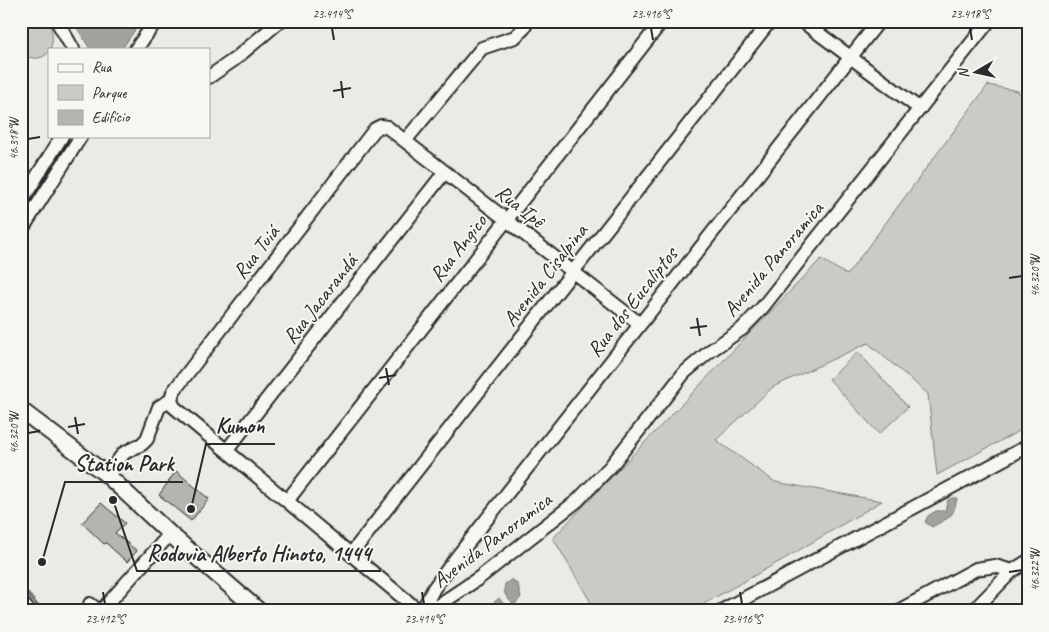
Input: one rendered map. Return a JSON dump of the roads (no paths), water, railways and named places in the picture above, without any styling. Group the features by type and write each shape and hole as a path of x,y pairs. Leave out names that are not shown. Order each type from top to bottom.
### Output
{"main road":[{"path":"21,410 107,475 170,534 258,611"}],"street":[{"path":"57,21 72,48"},
{"path":"137,48 156,21"},
{"path":"210,76 235,59 280,21"},
{"path":"405,141 482,48 515,37 524,28 527,21"},
{"name":"Rua Angico","path":"287,501 662,21"},
{"name":"Avenida Cisalpina","path":"351,554 770,21"},
{"path":"802,21 920,109"},
{"name":"Rua dos Eucaliptos","path":"422,611 434,588 453,562 879,21"},
{"name":"Avenida Panoramica","path":"422,611 439,605 479,578 577,501 610,467 684,373 710,351 742,329 762,308 989,21"},
{"name":"Rua Ipê","path":"375,129 381,126 388,127 444,173 640,324"},
{"name":"Rua Tuiá","path":"107,475 124,453 142,444 147,439 159,407 171,400 173,392 375,129"},
{"path":"21,202 61,138"},
{"path":"21,231 80,138"},
{"name":"Rua Jacarandá","path":"227,450 444,173"},
{"path":"171,400 174,407 422,611"},
{"path":"721,611 737,607 1028,446"},
{"path":"97,609 170,534"},
{"path":"973,611 1012,570 1028,561"},
{"path":"898,611 976,568 995,566 1012,570"},
{"path":"21,602 28,611"}],"waterway":[{"path":"21,586 42,611"}],"place":[{"name":"Rodovia Alberto Hinoto, 1444","path":"113,500"},
{"name":"Kumon","path":"191,509"},
{"name":"Station Park","path":"42,562"}]}
